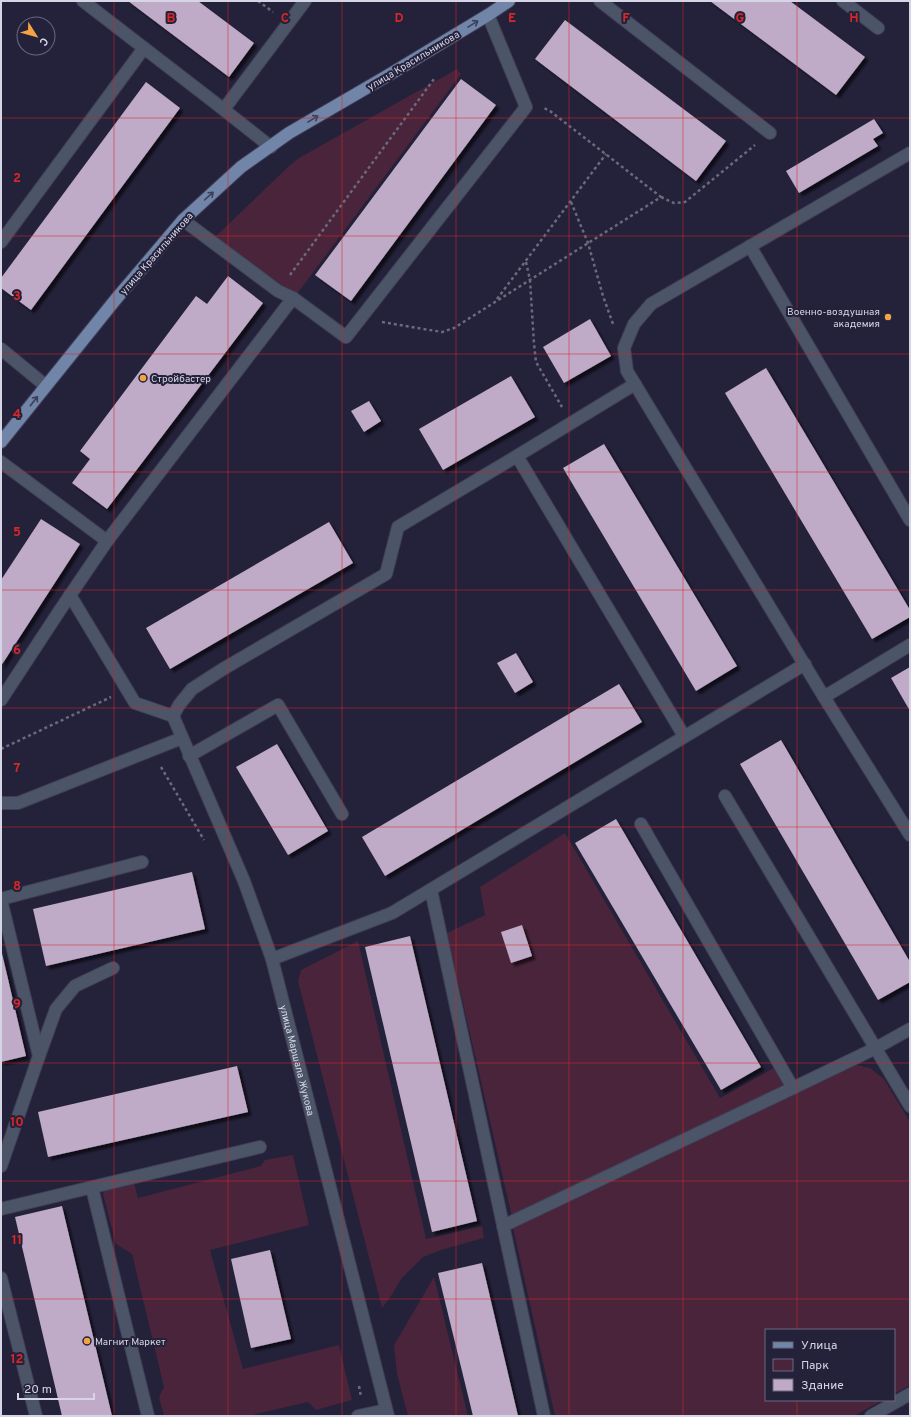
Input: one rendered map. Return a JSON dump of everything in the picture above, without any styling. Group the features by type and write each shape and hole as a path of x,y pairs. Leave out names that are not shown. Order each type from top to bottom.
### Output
{"main road":[{"name":"улица Красильникова","path":"1,442 183,220 241,168 289,133 488,15 509,1"}],"street":[{"path":"83,1 271,147"},
{"path":"224,109 304,1"},
{"path":"600,1 770,133"},
{"path":"843,1 878,28"},
{"path":"183,220 278,291 293,298 346,337 526,107 488,15"},
{"path":"1,242 144,48"},
{"path":"910,153 651,304 634,324 624,348 627,371 824,697 910,835"},
{"path":"750,246 910,520"},
{"path":"1,700 107,542 293,298"},
{"path":"1,349 46,386"},
{"path":"70,596 135,703 173,716 179,705 192,689 223,668 386,574 398,527 635,384"},
{"path":"517,456 684,736"},
{"path":"1,462 107,542"},
{"path":"824,697 910,645"},
{"path":"272,959 392,913 805,664"},
{"path":"189,756 278,705 342,814"},
{"name":"улица Маршала Жукова","path":"173,716 189,756 244,880 272,959 387,1413"},
{"path":"1,803 18,803 182,738"},
{"path":"725,796 910,1106"},
{"path":"641,824 793,1088"},
{"path":"39,1056 1,899 142,862"},
{"path":"431,890 544,1416"},
{"path":"1,1166 56,1009 75,986 113,968"},
{"path":"503,1226 876,1048 910,1029"},
{"path":"1,1209 260,1147"},
{"path":"92,1188 148,1416"},
{"path":"1,1278 36,1416"},
{"path":"871,1416 910,1394"},
{"path":"362,1415 387,1413"}],"path":[{"path":"278,291 434,79"},
{"path":"526,107 539,106 550,111 661,197 674,203 685,202 770,133"},
{"path":"496,302 606,154"},
{"path":"361,319 442,332 454,328 661,197"},
{"path":"571,201 588,243 609,316 624,348"},
{"path":"526,262 530,280 536,362 571,423"},
{"path":"1,749 127,689"},
{"path":"152,750 205,843"},
{"path":"357,1380 362,1415"}],"green space":[{"path":"457,69 461,74 297,294 278,285 214,238 299,158"},
{"path":"565,833 720,1098 774,1068 784,1086 512,1217 447,933 485,915 480,887"},
{"path":"358,941 426,1239 482,1226 484,1238 441,1250 423,1257 402,1278 382,1308 298,981 301,970"},
{"path":"853,1064 870,1068 884,1079 910,1122 910,1385 895,1393 895,1329 765,1329 765,1401 881,1401 854,1416 555,1416 513,1228"},
{"path":"293,1155 309,1225 210,1250 243,1369 339,1345 352,1400 316,1410 308,1402 248,1416 164,1416 159,1397 164,1387 132,1254 116,1244 103,1194 105,1190 134,1183 138,1198 261,1166 265,1160"},
{"path":"434,1277 468,1416 408,1416 397,1374 394,1345"}],"building":[{"path":"128,1 198,1 254,43 229,77"},
{"path":"710,1 790,1 865,57 836,95"},
{"path":"565,20 726,141 696,181 535,59"},
{"path":"461,79 496,105 351,301 315,275"},
{"path":"146,82 180,108 31,310 1,288 1,278"},
{"path":"874,119 883,133 873,139 878,146 799,193 786,171"},
{"path":"228,276 263,303 107,509 72,483 90,459 80,451 196,296 207,304"},
{"path":"590,319 611,356 564,383 543,347"},
{"path":"766,368 910,610 910,617 872,639 725,393"},
{"path":"511,376 535,417 443,470 419,429"},
{"path":"369,401 381,421 364,432 351,411"},
{"path":"604,444 737,666 696,691 563,468"},
{"path":"41,519 80,544 1,666 1,580"},
{"path":"329,522 353,563 170,669 146,628"},
{"path":"516,653 533,682 515,693 497,663"},
{"path":"910,667 910,711 891,678"},
{"path":"619,684 642,722 385,876 362,837"},
{"path":"781,740 910,962 910,982 878,1000 740,764"},
{"path":"277,744 328,831 288,855 236,767"},
{"path":"616,819 761,1067 721,1090 575,843"},
{"path":"192,872 205,929 46,966 33,909"},
{"path":"522,925 532,956 511,963 501,932"},
{"path":"410,936 477,1221 432,1232 365,947"},
{"path":"1,949 26,1056 1,1062"},
{"path":"237,1066 248,1112 48,1157 38,1112"},
{"path":"62,1206 112,1416 62,1416 15,1217"},
{"path":"270,1250 291,1339 251,1348 231,1259"},
{"path":"482,1263 518,1416 473,1416 438,1273"}],"place":[{"name":"Военно-воздушная академия","path":"888,317"},
{"name":"Стройбастер","path":"143,378"},
{"name":"Магнит Маркет","path":"87,1341"}]}
